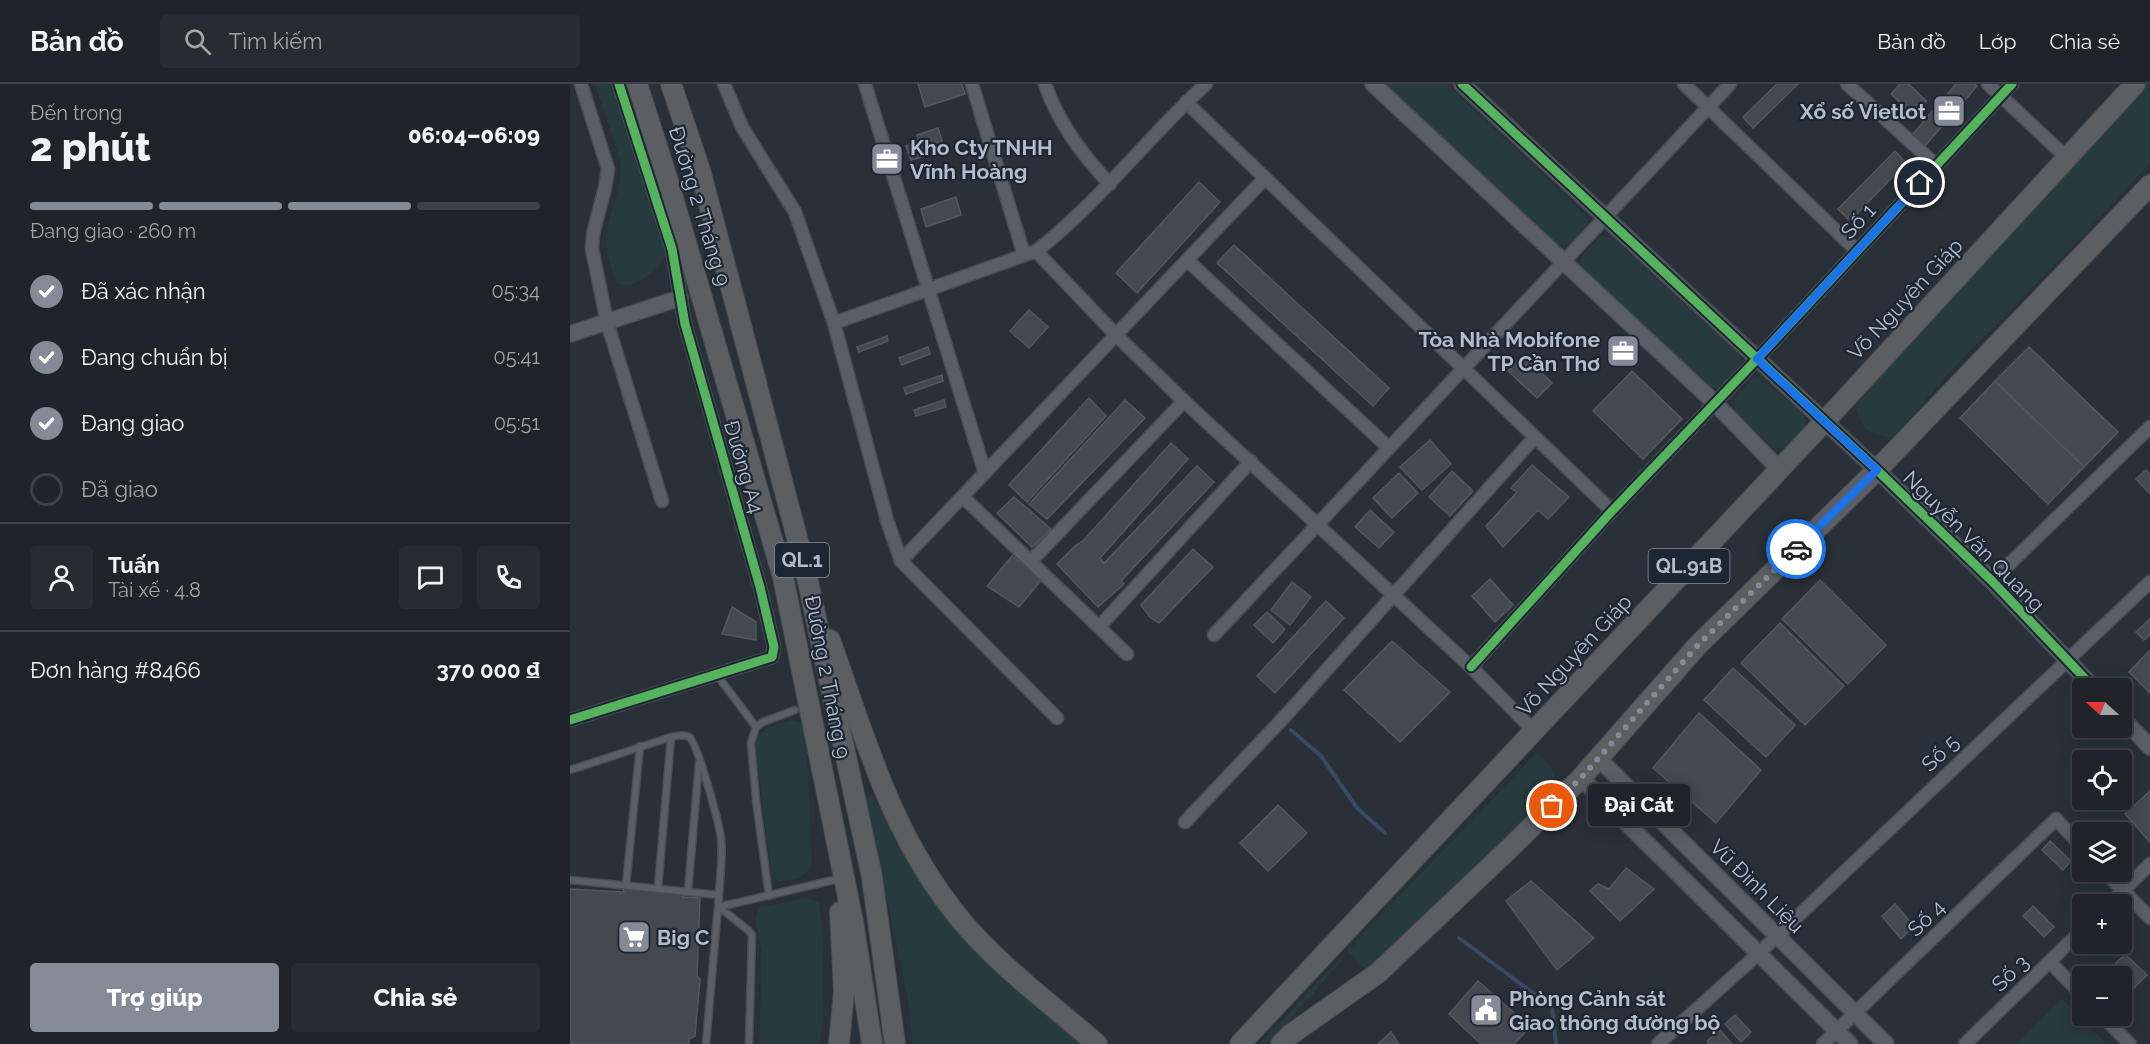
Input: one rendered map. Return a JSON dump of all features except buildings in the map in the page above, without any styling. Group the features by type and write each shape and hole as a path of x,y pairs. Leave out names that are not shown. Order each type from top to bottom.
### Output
{"highway":[{"name":"Đường 2 Tháng 9","path":"637,84 668,181 783,577 853,922 872,1044"},
{"name":"Đường 2 Tháng 9","path":"671,84 699,170 805,568 872,877 895,1044"},
{"name":"Võ Nguyên Giáp","path":"1240,1044 1825,422 2135,84"},
{"name":"QL.91B","path":"1281,1044 1290,1035 1378,973 1581,778 1698,645 1877,470 2150,185"},
{"path":"805,568 883,790 904,834 931,881 961,920 1005,964 1097,1044"},
{"path":"822,770 838,879 844,992 839,1044"}],"street":[{"path":"581,84 608,169 593,234 592,249 607,322 662,501"},
{"name":"Đường A4","path":"570,720 772,657 774,647 760,586 685,324 672,249 618,84"},
{"path":"724,84 742,126 795,212 834,323 887,520 901,561 1057,718"},
{"path":"865,84 985,473"},
{"path":"972,84 1030,253 1184,401 1471,667 1535,732"},
{"path":"1045,84 1066,129 1089,162 1110,184"},
{"path":"834,323 1030,253 1050,241 1110,184 1186,102 1206,84"},
{"path":"1373,84 1715,403 1779,469"},
{"name":"Nguyễn Văn Quang","path":"1462,84 1877,470 1992,581 2084,678"},
{"path":"1684,84 1857,251"},
{"path":"1214,635 1730,84"},
{"path":"1847,84 1936,165"},
{"path":"1988,84 2067,158"},
{"name":"Số 1","path":"1471,667 1612,511 1757,359 2012,84"},
{"path":"1186,102 1612,511"},
{"path":"901,561 1265,178"},
{"path":"1187,260 1389,448"},
{"path":"570,334 680,298"},
{"path":"1031,561 1184,401"},
{"path":"1992,581 2150,427"},
{"path":"1185,822 1288,713 1535,437"},
{"path":"1099,627 1251,461"},
{"path":"963,497 1127,654"},
{"name":"Số 5","path":"1658,1044 1758,954 2150,582"},
{"path":"2132,728 2150,747"},
{"name":"Vũ Đình Liệu","path":"1598,758 1886,1044"},
{"path":"1581,778 1850,1044"},
{"name":"Số 4","path":"1823,1044 2056,819 2072,836"},
{"path":"2120,894 2150,864"},
{"path":"2114,882 2150,918"},
{"name":"Số 3","path":"1965,1044 2072,940"},
{"path":"2049,962 2072,985"},
{"path":"2112,1026 2130,1044"}],"lane":[{"path":"717,675 756,727"},
{"path":"769,896 751,743 756,727 795,710"},
{"path":"570,770 671,737 683,735 694,741 721,836 719,907 706,1044"},
{"path":"658,888 671,737"},
{"path":"626,885 640,746"},
{"path":"688,891 699,757"},
{"path":"719,907 838,879"},
{"path":"570,880 719,895"},
{"path":"719,907 752,935 749,1044"}],"green space":[{"path":"595,84 614,84 649,192 666,256 645,278 631,284 617,284 609,261 607,228 621,170 620,160"},
{"path":"1383,84 1447,84 1585,215 1589,225 1569,244 1559,246 1554,244"},
{"path":"2147,84 2150,84 2150,163 2092,226 1954,367 1901,429 1889,438 1865,428 1856,404 1901,350"},
{"path":"1601,236 1613,238 1739,355 1740,370 1720,388 1708,387 1580,268 1581,259"},
{"path":"1753,378 1761,380 1803,412 1806,426 1784,449 1774,448 1734,411 1735,398"},
{"path":"793,720 802,723 806,730 812,864 806,873 794,879 779,882 771,875 756,746 765,730"},
{"path":"1536,753 1551,768 1556,783 1555,788 1372,969 1367,971 1348,952 1267,1044 1259,1044"},
{"path":"873,795 928,883 1017,987 1081,1044 913,1044 907,994 865,798"},
{"path":"808,898 819,902 821,920 824,973 820,1044 759,1044 762,955 755,920 759,907"},
{"path":"2062,999 2072,1009 2072,1026 2089,1026 2107,1044 2016,1044"}],"waterway":[{"path":"1291,730 1321,756 1357,808 1385,833"},
{"path":"1459,938 1552,1007 1556,1044"}],"cycle path":[{"path":"570,720 772,657 774,647 760,587 685,324 672,249 619,84"},
{"path":"1462,84 1877,470 1992,581 2084,678"},
{"path":"1471,667 1612,511 1757,359 2012,84"}],"way so far":[{"path":"1552,806 1581,778 1698,645 1796,549"}],"place":[{"name":"Xổ số Vietlot","path":"1949,111"},
{"name":"Kho Cty TNHH Vĩnh Hoàng","path":"887,159"},
{"name":"Tòa Nhà Mobifone TP Cần Thơ","path":"1623,351"},
{"name":"Đại Cát","path":"1552,806"},
{"name":"Big C","path":"634,937"},
{"name":"Phòng Cảnh sát Giao thông đường bộ","path":"1486,1010"}],"route":[{"path":"1796,549 1877,470 1757,359 1920,183"}]}
